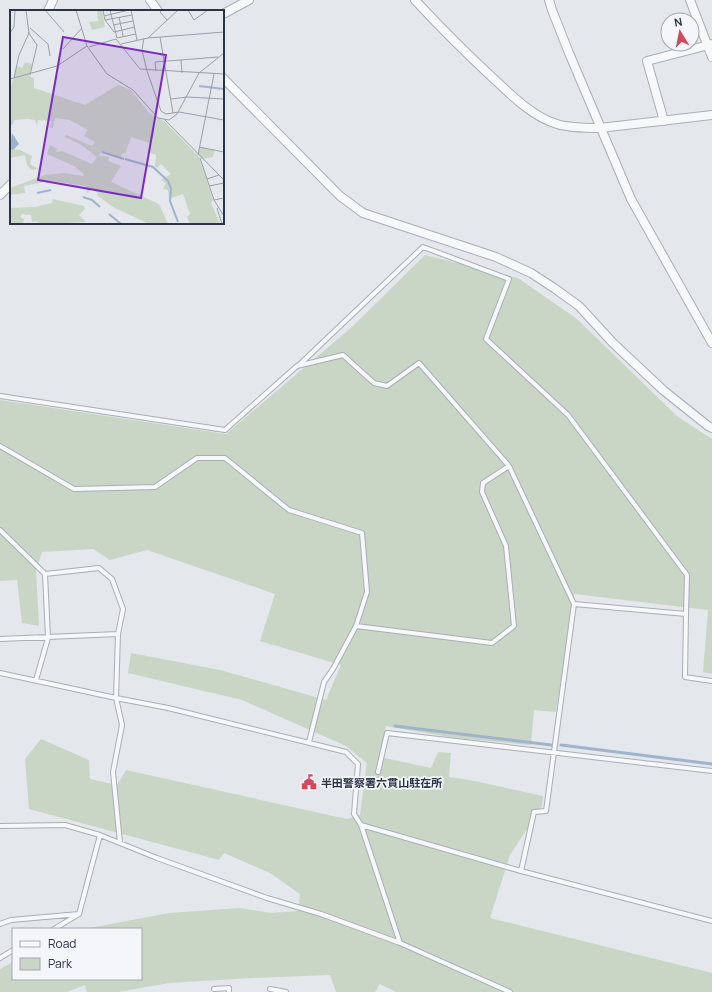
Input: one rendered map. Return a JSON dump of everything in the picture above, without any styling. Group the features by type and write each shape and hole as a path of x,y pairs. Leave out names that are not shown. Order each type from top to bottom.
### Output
{"street":[{"path":"48,10 53,0"},
{"path":"150,0 157,10"},
{"path":"224,13 249,0"},
{"path":"415,0 458,45 508,93 537,114 558,124 600,128 712,115"},
{"path":"549,0 600,128 631,199 712,343"},
{"path":"690,0 710,44 712,57"},
{"path":"664,121 647,61 710,44"},
{"path":"224,79 340,196 363,213 496,257 531,273 579,306 613,343 663,390 712,428"},
{"path":"0,194 10,185"}],"lane":[{"path":"0,396 225,430 297,366 423,247 509,279 486,339 568,415 687,575 685,677 712,681"},
{"path":"297,366 343,355 374,383 388,386 419,363 509,466 574,604 546,811 534,812 521,871"},
{"path":"0,446 74,489 155,486 197,458 225,458 289,510 362,533 367,592 356,626 333,669 324,682 309,742"},
{"path":"356,626 492,643 514,626 506,546 482,492 483,483 509,466"},
{"path":"0,530 44,574 48,638 36,680"},
{"path":"44,574 99,568 112,579 123,609 118,634 116,698 122,725 113,772 120,843"},
{"path":"574,604 686,614"},
{"path":"0,639 118,634"},
{"path":"0,673 168,708 346,752 358,764 354,814 361,825 400,943"},
{"path":"378,772 387,733 712,771"},
{"path":"0,826 64,825 100,835 157,858 245,890 321,914 400,943 510,992"},
{"path":"361,825 521,871 712,921"},
{"path":"56,928 79,914 100,835"},
{"path":"0,924 11,920 79,914"},
{"path":"0,958 12,951"},
{"path":"214,989 229,988 229,992"},
{"path":"270,989 286,992"}],"green space":[{"path":"425,255 518,278 577,319 678,417 712,439 712,674 703,672 708,610 574,594 556,712 534,710 531,745 455,738 386,726 380,757 431,768 438,752 451,753 449,777 475,781 543,796 542,806 510,855 490,918 712,973 712,992 396,992 380,984 375,992 336,992 330,975 169,983 118,992 87,992 85,985 67,992 0,992 0,969 12,963 12,980 142,980 142,928 89,928 169,913 239,908 271,913 298,911 300,894 270,873 224,853 219,860 29,809 25,759 41,739 89,760 90,779 117,785 126,770 347,819 360,815 367,763 346,746 242,700 128,673 131,653 220,670 326,700 341,665 260,641 275,594 147,550 110,560 93,549 42,552 36,570 39,626 22,623 17,580 0,581 0,400 226,434 352,327"}],"waterway":[{"path":"395,726 551,745"},
{"path":"561,745 712,764"}],"place":[{"name":"半田警察署六貫山駐在所","path":"309,782"}]}
